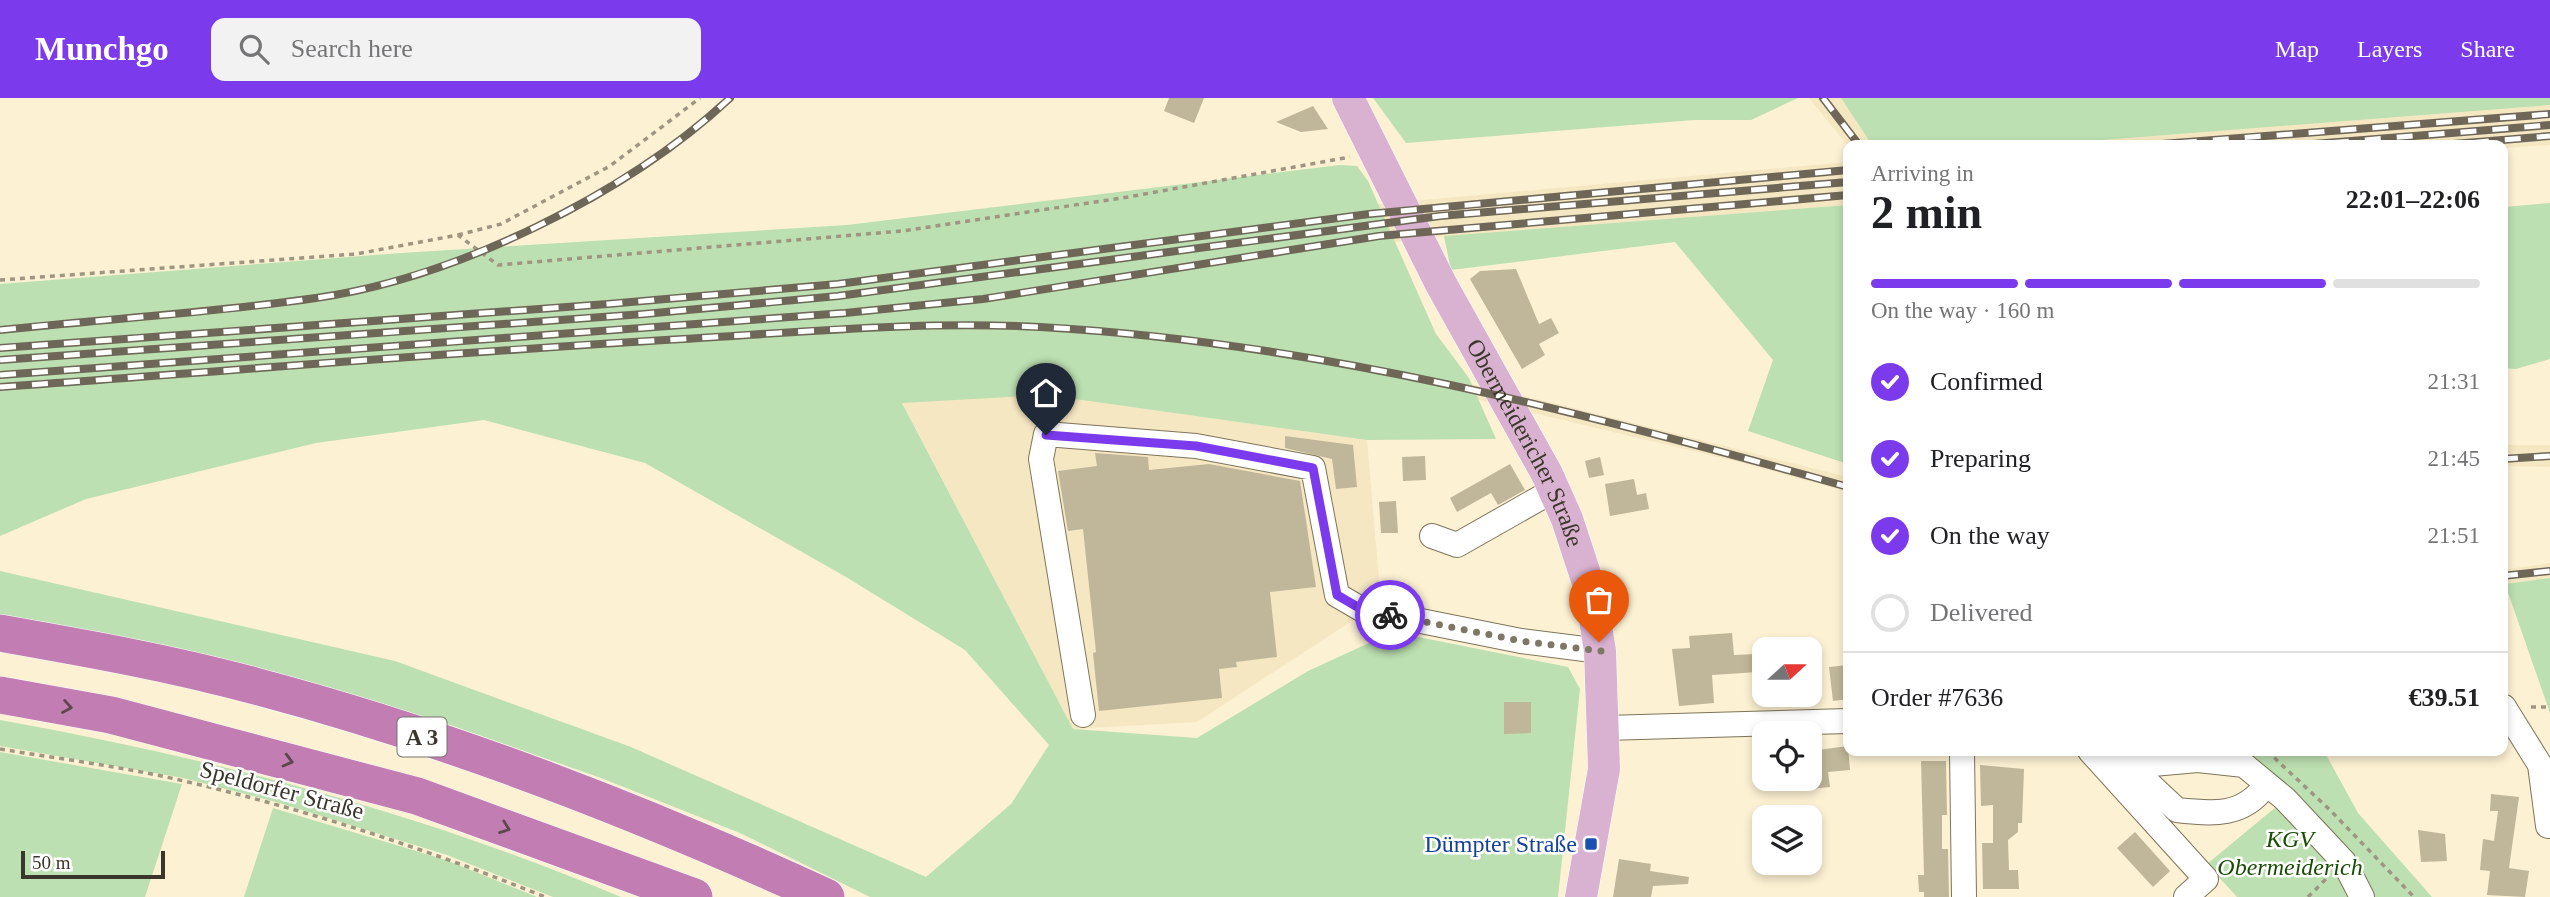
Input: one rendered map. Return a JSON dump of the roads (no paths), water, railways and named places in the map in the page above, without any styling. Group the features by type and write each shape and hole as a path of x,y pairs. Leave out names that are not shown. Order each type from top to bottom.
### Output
{"highway":[{"name":"A 3","path":"0,634 125,655 255,686 458,747 596,796 826,897"},
{"name":"A 3","path":"0,656 125,678 450,764 589,815 780,897"},
{"name":"A 3","path":"0,695 111,715 417,796 694,897"}],"main road":[{"name":"Obermeidericher Straße","path":"1348,98 1378,152 1441,284 1523,428 1554,490 1590,589 1601,651 1604,769 1581,897"}],"street":[{"path":"1083,715 1041,459 1046,435 1196,446 1313,468 1337,595 1361,609 1521,641 1601,651"},
{"path":"1432,536 1457,545 1554,490"},
{"path":"2508,707 2540,707"},
{"path":"2508,715 2540,765 2548,826"},
{"path":"1605,728 1843,721"},
{"path":"1962,756 1964,897"},
{"path":"2095,756 2206,879 2186,897"},
{"path":"2099,756 2130,766 2222,761 2244,765 2285,799 2344,862 2362,897"},
{"path":"2130,766 2177,810 2232,812 2252,802 2266,785"}],"railway":[{"path":"0,330 316,298 370,288 425,272 481,251 591,198 642,167 730,98"},
{"path":"1823,98 1855,140"},
{"path":"2214,140 2550,114"},
{"path":"2363,140 2550,125"},
{"path":"2502,140 2550,136"},
{"path":"0,348 608,304 838,284 1369,214 1843,170"},
{"path":"0,360 644,314 838,296 1440,216 1843,182"},
{"path":"0,375 845,313 983,299 1379,236 1843,195"},
{"path":"0,387 817,331 951,325 1040,327 1143,335 1347,364 1548,407 1843,486"},
{"path":"2508,459 2550,456"},
{"path":"2508,575 2550,571"}],"place":[{"name":"Dümpter Straße","path":"1591,844"}],"park label":[{"name":"KGV Obermeiderich","path":"2290,853"}]}
